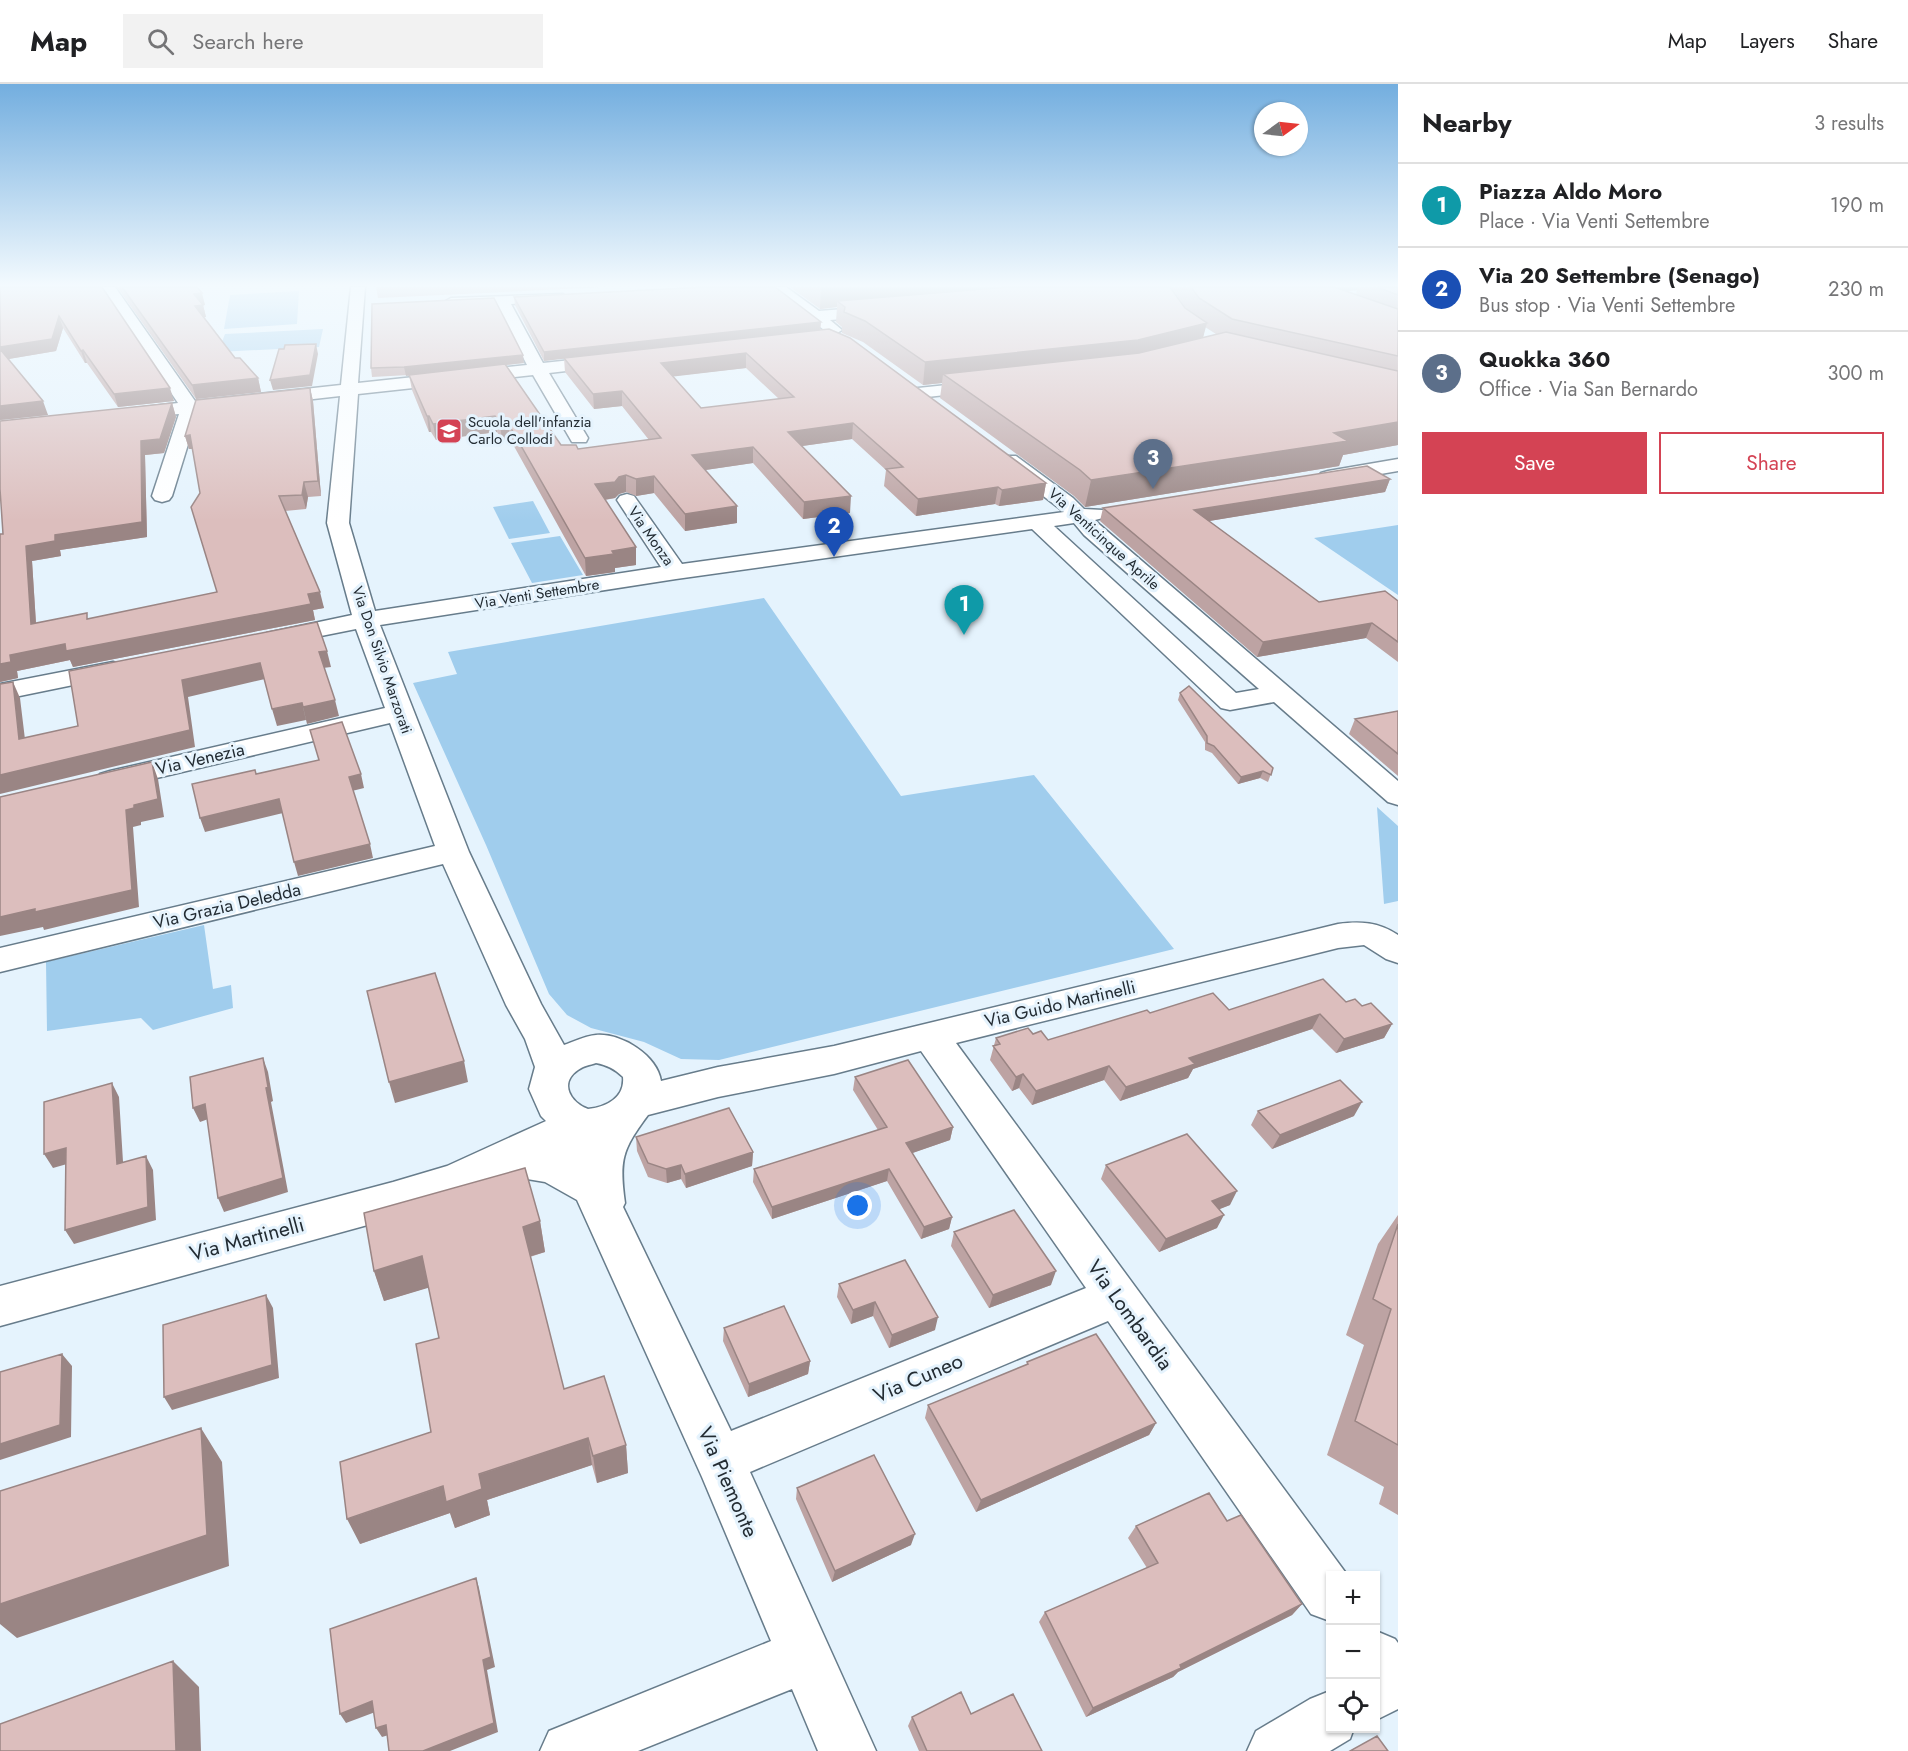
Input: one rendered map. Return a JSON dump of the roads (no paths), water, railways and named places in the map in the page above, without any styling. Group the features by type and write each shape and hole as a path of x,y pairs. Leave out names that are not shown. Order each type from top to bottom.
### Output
{"street":[{"path":"161,365 190,407"},
{"name":"Via Don Silvio Marzorati","path":"351,365 338,523 366,620 453,852 543,1039 566,1094"},
{"path":"535,365 579,438"},
{"path":"107,416 573,365"},
{"path":"937,407 911,388 1005,383"},
{"path":"162,496 190,407"},
{"name":"Via Venticinque Aprile","path":"995,449 1066,502 1078,516 1398,796"},
{"path":"1311,480 1398,465"},
{"name":"Via Monza","path":"627,500 676,572"},
{"name":"Via Venti Settembre","path":"254,642 366,620 676,572 1113,512"},
{"path":"1036,521 1230,702 1279,693"},
{"path":"0,692 139,665"},
{"name":"Via Venezia","path":"80,786 399,713"},
{"name":"Via Grazia Deledda","path":"0,960 453,852"},
{"name":"Via Guido Martinelli","path":"635,1093 718,1082 834,1060 1338,936 1362,933 1379,924 1398,919"},
{"path":"1362,933 1380,939 1398,951"},
{"name":"Via Lombardia","path":"930,1035 1326,1589"},
{"path":"608,1050 630,1059 635,1093 618,1118 604,1123 589,1124 566,1094 608,1050"},
{"name":"Via Piemonte","path":"598,1201 600,1168 609,1135 635,1093"},
{"name":"Via Martinelli","path":"0,1306 393,1200 457,1180 491,1163 566,1094"},
{"name":"Via Piemonte","path":"566,1094 598,1201 719,1460 847,1751"},
{"name":"Via Martinelli","path":"491,1163 525,1161 549,1165 566,1172 598,1201"},
{"name":"Via Cuneo","path":"719,1460 1116,1296"},
{"path":"569,1751 776,1666 806,1657"},
{"path":"1276,1751 1326,1721"}],"place":[{"name":"Scuola dell'infanzia Carlo Collodi","path":"449,431"},
{"name":"Quokka 360","path":"1153,489"},
{"name":"Via 20 Settembre (Senago)","path":"834,557"},
{"name":"Piazza Aldo Moro","path":"964,635"}]}
